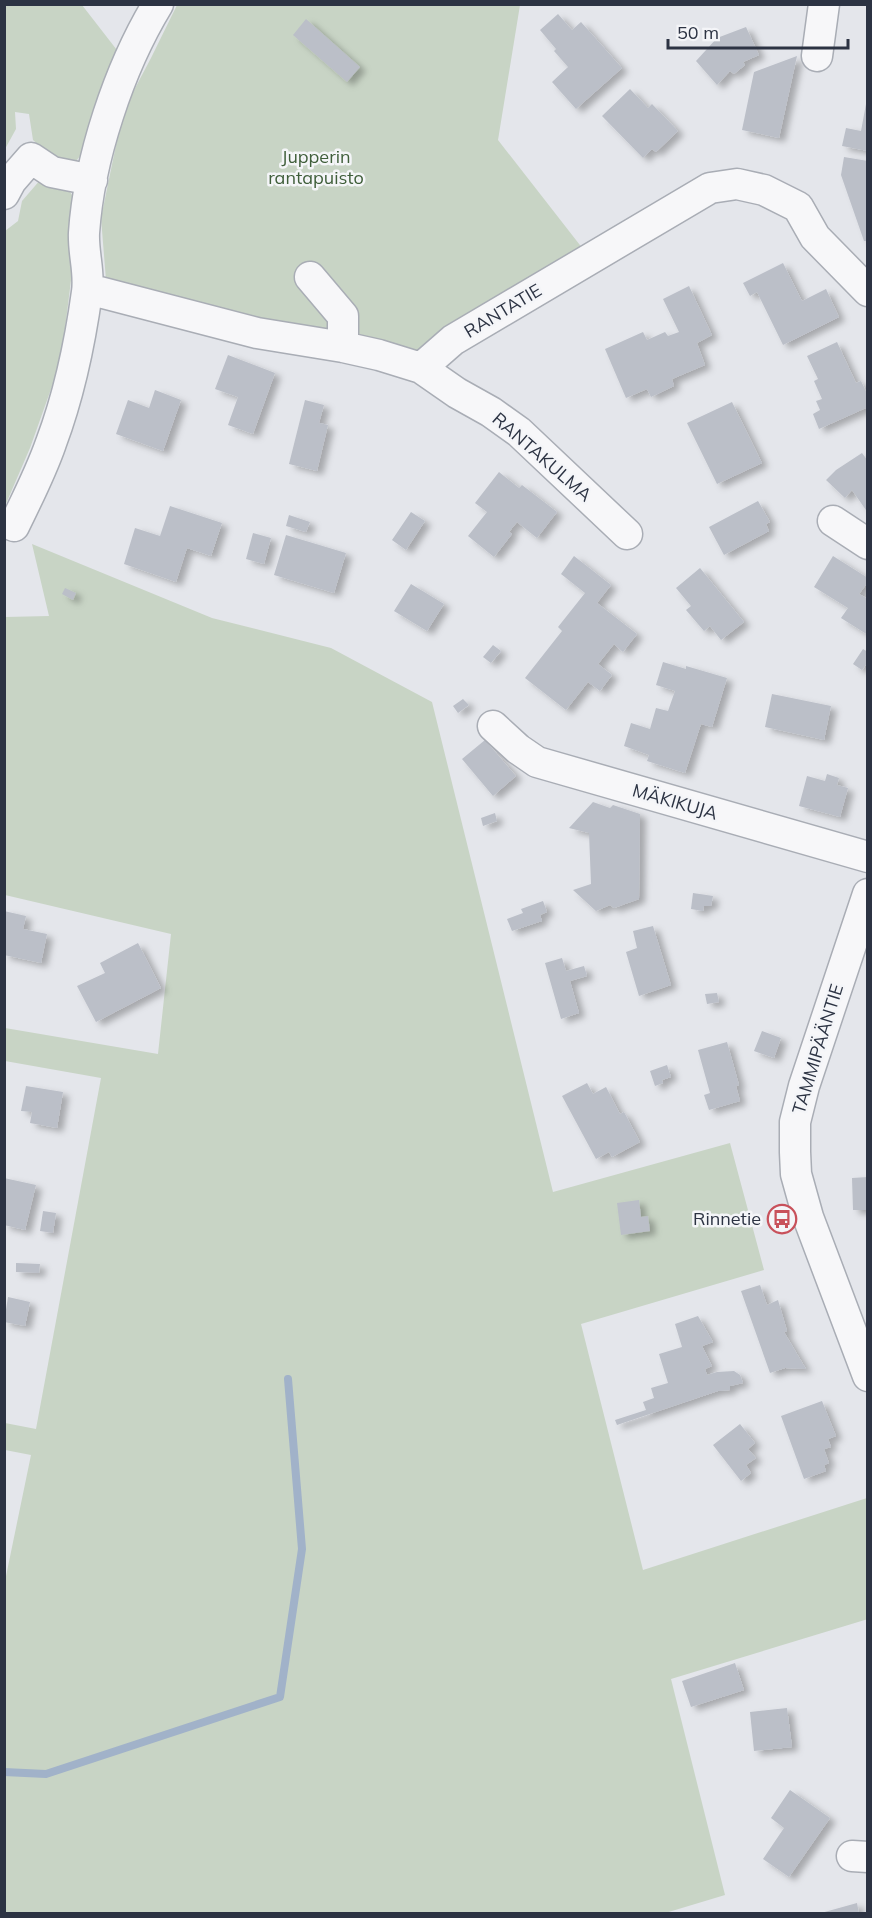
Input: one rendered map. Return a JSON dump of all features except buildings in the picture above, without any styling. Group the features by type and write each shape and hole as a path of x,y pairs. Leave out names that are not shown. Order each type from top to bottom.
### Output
{"street":[{"path":"14,526 51,444 65,400 77,347 88,289 84,234 92,180 105,122 123,75 158,4"},
{"path":"817,56 824,4"},
{"path":"4,194 11,181 31,158 52,172 92,180"},
{"name":"RANTATIE","path":"421,368 453,340 710,188 737,184 764,190 798,207 815,237 867,291"},
{"path":"310,277 343,316 343,347"},
{"path":"88,289 257,333 343,347 421,368"},
{"name":"RANTAKULMA","path":"421,368 519,432 627,534"},
{"path":"832,521 867,544"},
{"name":"MÄKIKUJA","path":"493,726 518,749 537,762 867,857"},
{"name":"TAMMIPÄÄNTIE","path":"867,894 860,944 804,1086 795,1122 796,1174 808,1217 867,1376"}],"green space":[{"path":"5,5 82,5 120,54 85,150 72,166 55,161 33,140 29,114 15,112 16,129 5,149"},
{"name":"Jupperin rantapuisto","path":"177,5 520,5 498,140 583,249 418,351 222,313 106,280 101,218 123,111"},
{"path":"41,179 62,179 72,195 76,215 74,256 61,361 30,448 5,506 5,231 18,221 22,201"},
{"path":"32,544 212,618 331,648 432,702 553,1192 730,1143 764,1270 581,1324 643,1570 867,1498 868,1619 671,1679 725,1895 662,1914 4,1913 5,1581 31,1455 5,1450 5,1423 36,1429 101,1078 5,1061 5,1028 158,1054 171,934 5,895 5,617 49,616"}],"waterway":[{"path":"4,1772 46,1774 280,1697 302,1549 288,1379"}],"place":[{"name":"Rinnetie","path":"782,1219"}]}
